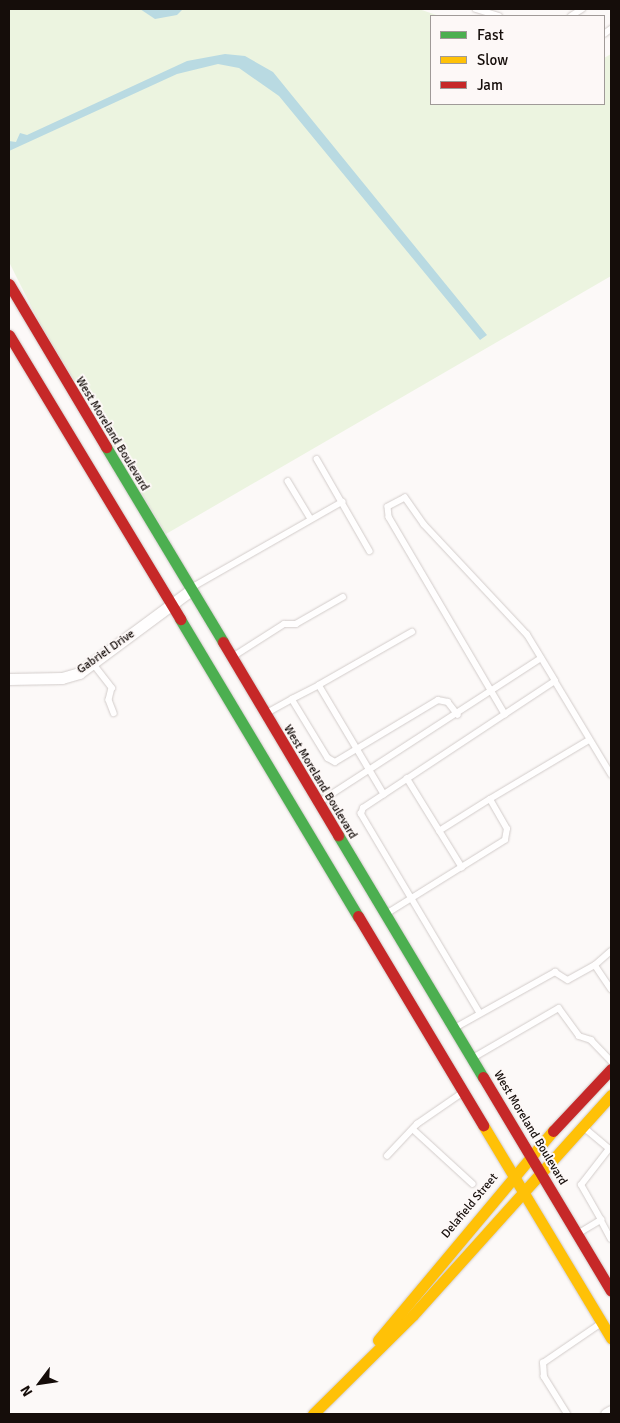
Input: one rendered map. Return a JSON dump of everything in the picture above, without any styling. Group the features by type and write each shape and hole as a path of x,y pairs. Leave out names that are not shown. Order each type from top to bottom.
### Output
{"street":[{"name":"West Moreland Boulevard","path":"10,291 611,1291"},
{"path":"9,335 611,1338"},
{"path":"55,414 76,401"},
{"name":"Gabriel Drive","path":"9,679 62,678 92,662 150,622 169,603 190,591"},
{"path":"239,720 262,710"},
{"path":"297,816 317,804"},
{"path":"364,927 385,915"},
{"path":"433,1041 453,1029"},
{"name":"Delafield Street","path":"358,1368 403,1306 530,1156 609,1076"},
{"path":"464,1092 484,1079"},
{"name":"Delafield Street","path":"313,1414 413,1315 542,1175 611,1095"},
{"path":"569,1115 583,1127"},
{"path":"474,1224 487,1234"},
{"path":"560,1252 578,1236"},
{"path":"403,1306 413,1315"},
{"path":"601,1320 611,1311"},
{"path":"606,1414 611,1411"}],"lane":[{"path":"476,9 497,15"},
{"path":"317,459 370,551"},
{"path":"288,481 311,519"},
{"path":"505,714 389,518 388,507 405,498 424,525 527,635 611,774"},
{"path":"190,591 199,580 342,502"},
{"path":"230,658 284,624 296,624 343,598"},
{"path":"262,710 292,699 412,632"},
{"path":"317,804 458,716 541,658"},
{"path":"92,662 112,688 109,700 114,713"},
{"path":"480,1014 361,814 362,808 555,681"},
{"path":"318,685 384,794"},
{"path":"292,699 328,758 336,762 438,700 448,702 458,716"},
{"path":"439,831 589,740"},
{"path":"407,778 462,868"},
{"path":"385,915 412,900 504,840 507,829 490,799"},
{"path":"453,1029 555,972 568,980 595,965 611,951"},
{"path":"595,965 611,990"},
{"path":"472,1059 559,1008 579,1036 591,1040 611,1061"},
{"path":"387,1156 413,1129 464,1092"},
{"path":"583,1127 610,1150 581,1185 601,1220 609,1229 611,1239"},
{"path":"413,1129 473,1184"},
{"path":"578,1236 601,1220"},
{"path":"567,1414 544,1377 544,1363 601,1320"}],"green space":[{"path":"9,9 419,9 436,15 430,15 430,105 605,105 605,57 611,54 611,276 166,534 39,322 9,262"}],"water":[{"path":"140,9 183,9 177,15 155,19"},
{"path":"225,54 245,56 273,72 487,335 480,340 279,96 239,68 218,64 177,74 9,151 9,141 16,142 20,133 27,135 187,61"}],"traffic: fast":[{"path":"106,447 223,642"},
{"path":"180,619 358,916"},
{"path":"338,835 483,1077"}],"traffic: slow":[{"path":"313,1414 413,1315 611,1095"},
{"path":"483,1125 611,1338"},
{"path":"378,1340 553,1131"}],"traffic: jam":[{"path":"9,284 106,447"},
{"path":"9,335 180,619"},
{"path":"223,642 338,835"},
{"path":"358,916 483,1125"},
{"path":"553,1131 611,1069"},
{"path":"483,1077 611,1291"}]}
